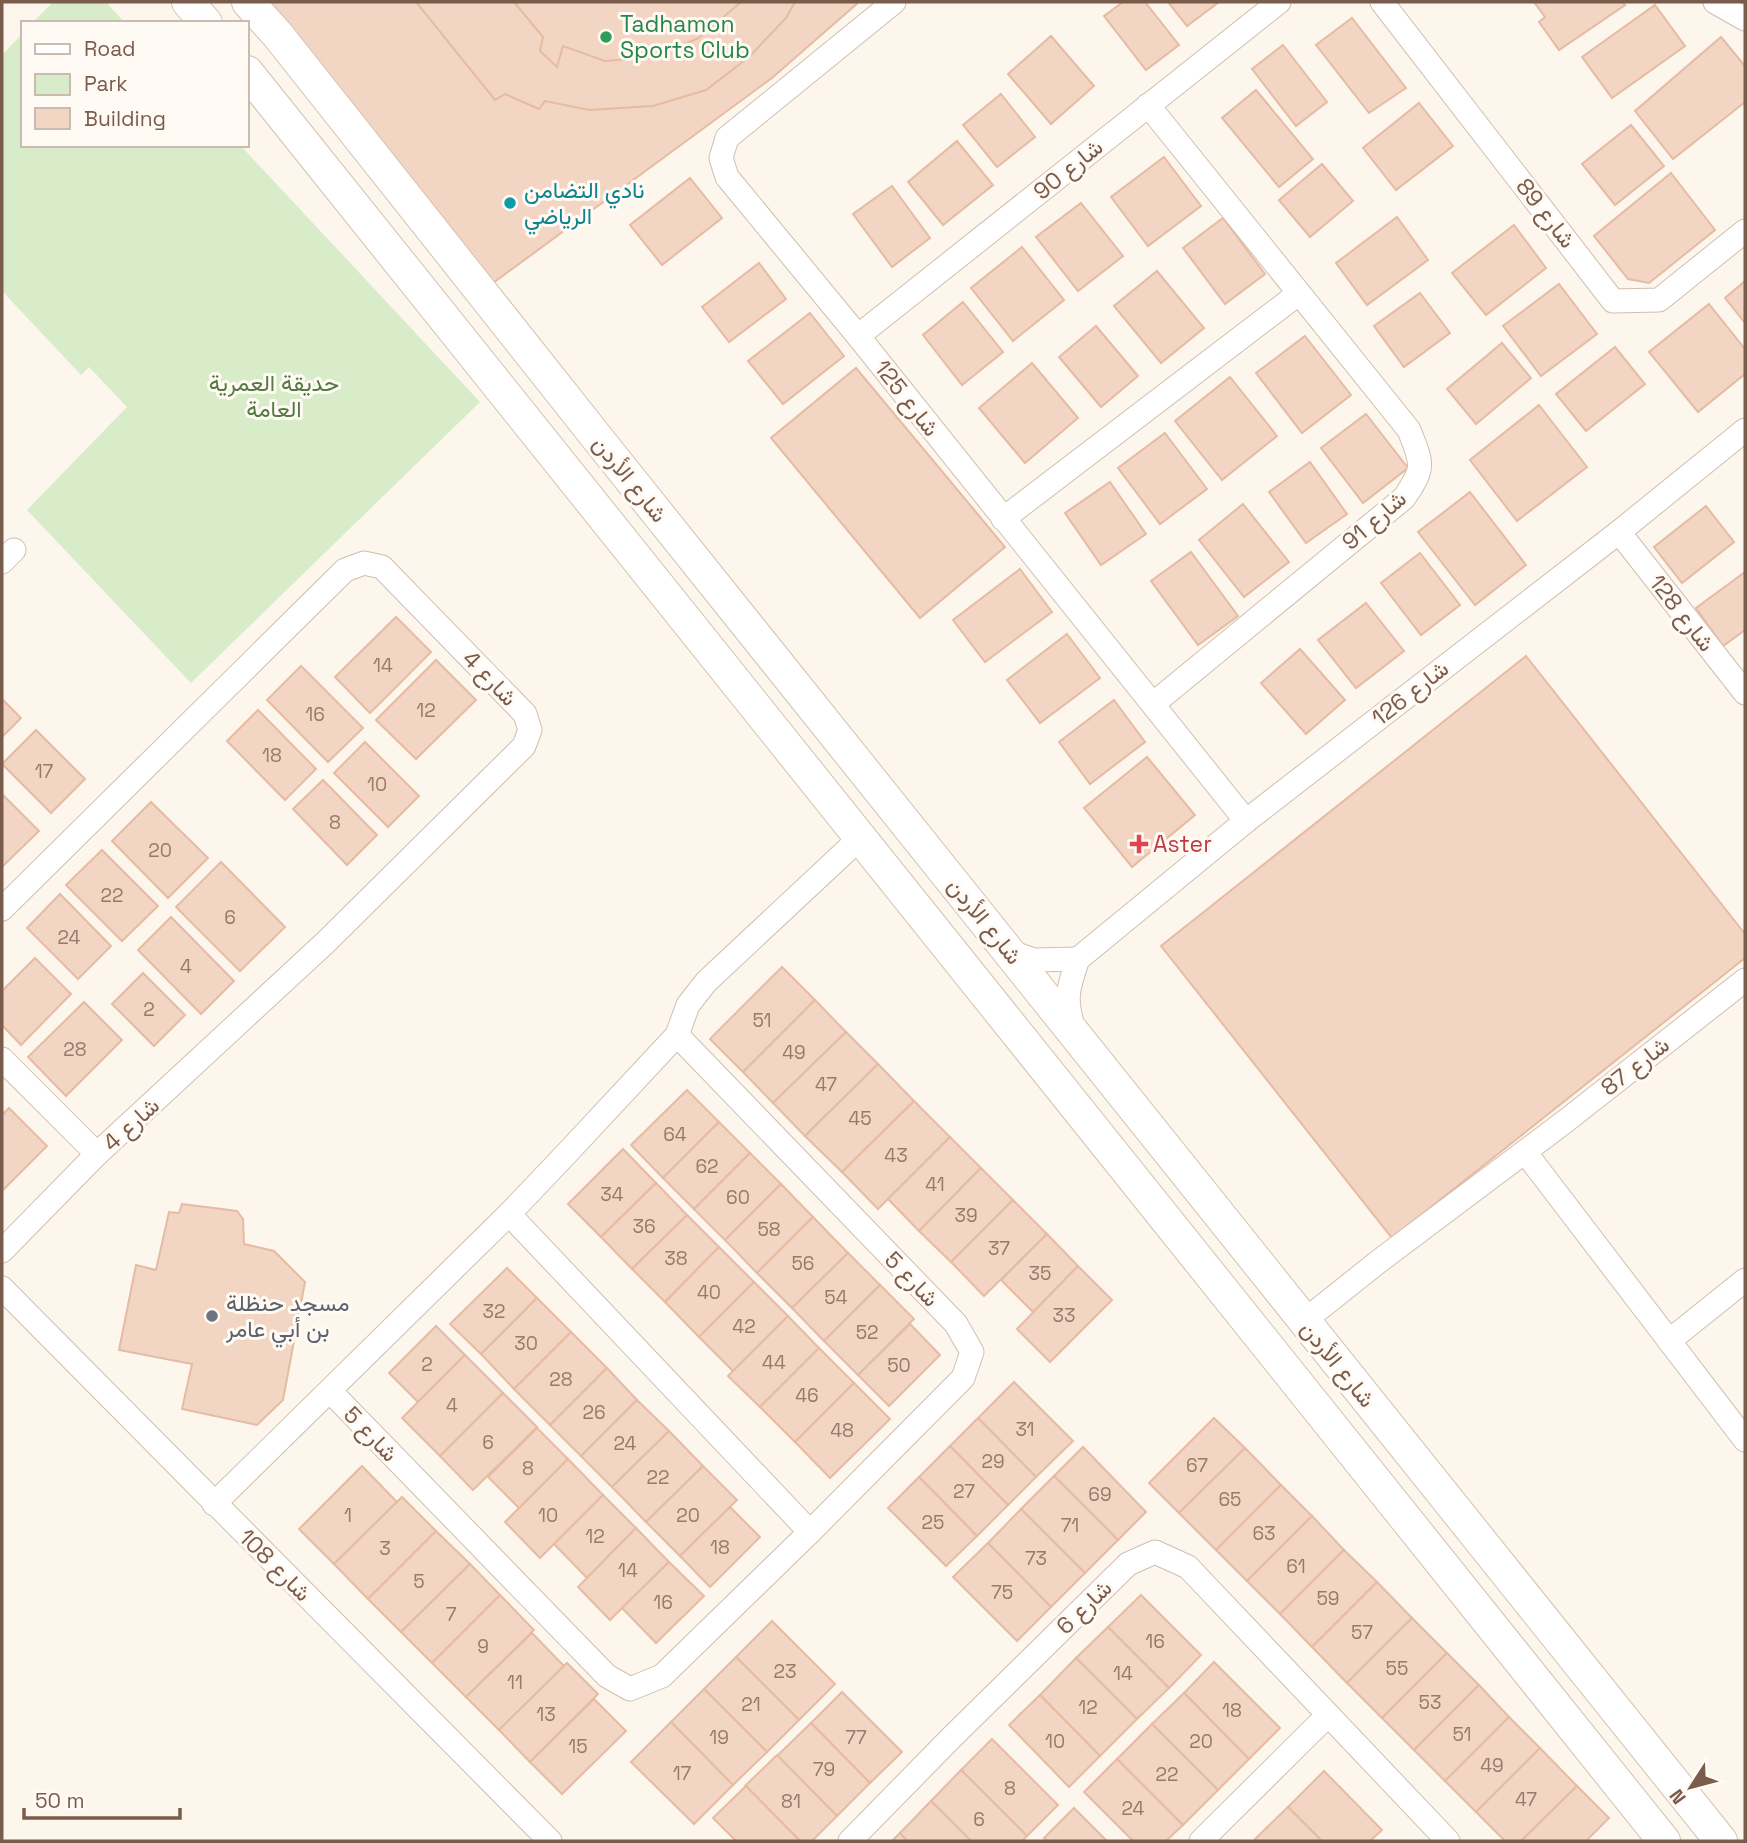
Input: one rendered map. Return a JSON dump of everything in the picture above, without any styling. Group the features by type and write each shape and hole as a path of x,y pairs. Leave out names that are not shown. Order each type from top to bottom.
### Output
{"main road":[{"path":"188,2 204,21"},
{"name":"شارع الأردن","path":"248,2 277,34 1007,951 1721,1841"},
{"path":"248,62 265,57 271,51 277,34"},
{"name":"شارع الأردن","path":"248,73 1664,1841"},
{"path":"568,475 566,455 575,443 589,439 602,444"},
{"path":"1406,1518 1444,1542 1474,1569 1697,1841"}],"street":[{"name":"شارع 125","path":"894,2 727,138 721,158 727,177 858,336 1246,821"},
{"name":"شارع 90","path":"858,336 1279,2"},
{"name":"شارع 89","path":"1382,2 1613,301 1659,300 1745,231"},
{"path":"1715,2 1745,19"},
{"name":"شارع 91","path":"1148,105 1409,430 1421,462 1416,480 1404,498 1153,704"},
{"path":"1003,519 1298,294"},
{"name":"شارع 126","path":"1078,959 1246,821 1619,532 1741,443"},
{"name":"شارع 128","path":"1619,532 1745,694"},
{"name":"شارع 4","path":"2,909 345,570 364,564 382,567 525,714 530,730 524,746 317,951 97,1154 2,1251"},
{"name":"شارع 5","path":"214,1504 509,1214 677,1035 688,1005 706,982 861,837"},
{"path":"1007,951 1034,960 1078,959 1069,985 1067,1007 1075,1033"},
{"name":"شارع 87","path":"1304,1321 1745,980"},
{"name":"شارع 5","path":"330,1391 607,1676 630,1689 662,1676 963,1378 972,1352 956,1324 677,1035"},
{"name":"شارع 4","path":"2,1059 97,1154"},
{"path":"1525,1152 1745,1440"},
{"path":"509,1214 810,1532"},
{"path":"1669,1341 1745,1280"},
{"name":"شارع 108","path":"2,1288 550,1841"},
{"name":"شارع 6","path":"850,1841 1128,1564 1155,1552 1188,1567 1448,1841"},
{"path":"1200,1841 1328,1714"}],"green space":[{"path":"53,2 106,2 123,21 34,21"},
{"name":"حديقة العمرية العامة","path":"21,35 21,147 242,147 480,402 191,683 27,510 127,407 89,367 81,375 2,291 2,55"}],"building":[{"name":"نادي التضامن الرياضي","path":"242,2 859,2 772,78 489,286"},
{"name":"Tadhamon Sports Club","path":"416,2 514,2 543,37 540,51 557,67 563,46 605,61 654,57 699,38 741,2 795,2 786,18 749,57 706,90 653,106 589,110 545,101 539,109 505,94 495,100"},
{"path":"1123,2 1145,2 1179,45 1146,70 1104,16"},
{"path":"1168,2 1219,2 1187,26"},
{"path":"1534,2 1622,2 1625,5 1559,50 1539,22 1545,17"},
{"path":"1655,5 1685,46 1612,98 1582,57"},
{"path":"1352,18 1406,88 1369,113 1316,45"},
{"path":"1051,36 1094,86 1051,124 1008,74"},
{"path":"1721,37 1745,66 1745,102 1673,159 1635,111"},
{"path":"1283,45 1327,102 1296,126 1252,69"},
{"path":"1256,90 1313,159 1279,187 1222,118"},
{"path":"1001,94 1035,137 997,167 963,125"},
{"path":"1419,103 1453,146 1396,190 1363,148"},
{"path":"1631,125 1664,166 1615,205 1582,164"},
{"path":"957,141 993,185 943,225 908,182"},
{"path":"1164,157 1201,206 1148,246 1111,197"},
{"path":"1322,164 1353,201 1310,237 1279,200"},
{"path":"1671,173 1715,230 1649,283 1628,279 1594,236"},
{"path":"690,178 722,218 662,265 630,225"},
{"path":"892,186 930,238 892,267 853,214"},
{"path":"1081,203 1123,256 1078,291 1036,237"},
{"path":"1397,217 1428,260 1367,305 1336,263"},
{"path":"1223,218 1265,274 1225,304 1183,248"},
{"path":"1514,225 1546,268 1486,315 1452,273"},
{"path":"1022,247 1064,300 1013,341 971,288"},
{"path":"759,263 786,299 729,342 702,307"},
{"path":"1157,271 1204,328 1161,363 1114,306"},
{"path":"1745,281 1745,323 1725,298"},
{"path":"1559,284 1597,334 1541,376 1503,326"},
{"path":"1420,293 1450,333 1404,367 1374,326"},
{"path":"963,302 1003,352 962,385 923,335"},
{"path":"1709,304 1745,349 1745,374 1698,412 1649,352"},
{"path":"810,313 844,356 783,404 748,361"},
{"path":"1096,326 1138,376 1101,407 1059,357"},
{"path":"1305,336 1351,395 1302,433 1256,373"},
{"path":"1502,343 1531,378 1476,424 1447,389"},
{"path":"1615,347 1645,384 1586,431 1556,394"},
{"path":"1032,363 1078,418 1025,463 979,408"},
{"path":"856,368 1005,547 920,618 771,438"},
{"path":"1230,377 1277,436 1222,480 1175,421"},
{"path":"1539,405 1587,467 1517,521 1470,460"},
{"path":"1366,414 1408,468 1363,503 1321,448"},
{"path":"1165,433 1207,489 1160,524 1118,468"},
{"path":"1310,462 1347,514 1306,543 1269,492"},
{"path":"1110,482 1146,534 1101,565 1065,513"},
{"path":"1470,492 1526,565 1475,605 1418,532"},
{"path":"1243,504 1289,562 1244,597 1199,540"},
{"path":"1706,506 1734,542 1682,583 1654,547"},
{"path":"1191,552 1238,616 1198,645 1151,581"},
{"path":"1420,553 1460,605 1421,635 1381,583"},
{"path":"1020,569 1052,612 985,662 953,620"},
{"path":"1745,572 1745,630 1723,646 1696,608"},
{"path":"1366,603 1404,651 1356,688 1318,640"},
{"path":"396,617 431,652 370,713 335,677"},
{"path":"1067,634 1100,678 1040,723 1007,680"},
{"path":"1300,649 1345,700 1306,734 1261,683"},
{"path":"1526,656 1745,934 1745,958 1392,1238 1161,946"},
{"path":"436,660 476,700 416,759 376,720"},
{"path":"301,666 363,728 328,762 267,700"},
{"path":"2,699 21,718 2,737"},
{"path":"1114,700 1145,742 1090,784 1059,742"},
{"path":"258,710 316,769 285,800 227,741"},
{"path":"36,730 85,779 51,813 2,764"},
{"path":"365,742 419,796 388,827 334,773"},
{"path":"1147,757 1195,815 1132,867 1084,808"},
{"path":"323,780 377,835 347,865 293,809"},
{"path":"2,794 39,831 2,867"},
{"path":"151,802 208,858 168,898 112,841"},
{"path":"102,850 158,906 122,941 66,885"},
{"path":"221,862 285,927 240,971 176,907"},
{"path":"60,894 111,946 78,979 27,928"},
{"path":"171,917 234,981 201,1014 138,950"},
{"path":"35,958 71,994 21,1045 2,1025 2,991"},
{"path":"782,967 815,1000 743,1072 710,1039"},
{"path":"143,973 185,1015 154,1046 112,1004"},
{"path":"815,1000 846,1032 773,1103 743,1072"},
{"path":"84,1002 122,1040 66,1096 28,1057"},
{"path":"846,1032 878,1064 805,1136 773,1103"},
{"path":"878,1064 914,1101 842,1172 805,1136"},
{"path":"687,1090 719,1122 663,1178 631,1145"},
{"path":"914,1101 950,1137 878,1209 842,1172"},
{"path":"9,1108 47,1146 2,1191 2,1115"},
{"path":"719,1122 750,1153 694,1209 663,1178"},
{"path":"950,1137 981,1168 919,1231 888,1199"},
{"path":"623,1149 656,1183 601,1237 568,1204"},
{"path":"750,1153 781,1184 725,1240 694,1209"},
{"path":"981,1168 1013,1200 951,1262 919,1231"},
{"path":"656,1183 687,1215 632,1269 601,1237"},
{"path":"781,1184 813,1217 757,1273 725,1240"},
{"path":"1013,1200 1047,1234 984,1296 951,1262"},
{"name":"مسجد حنظلة بن أبي عامر","path":"182,1204 237,1211 243,1219 244,1244 274,1251 305,1282 283,1400 257,1425 182,1409 192,1364 119,1350 136,1265 156,1270 169,1212 179,1213"},
{"path":"687,1215 719,1247 665,1302 632,1269"},
{"path":"813,1217 848,1253 792,1308 757,1273"},
{"path":"1047,1234 1078,1266 1033,1312 1001,1280"},
{"path":"719,1247 754,1282 699,1337 665,1302"},
{"path":"848,1253 880,1285 824,1341 792,1308"},
{"path":"1078,1266 1112,1300 1050,1362 1017,1329"},
{"path":"507,1268 537,1298 481,1354 450,1324"},
{"path":"754,1282 788,1316 733,1371 699,1337"},
{"path":"880,1285 914,1319 858,1375 824,1341"},
{"path":"537,1298 571,1332 514,1389 481,1354"},
{"path":"788,1316 819,1348 760,1407 728,1376"},
{"path":"910,1324 940,1355 889,1406 858,1375"},
{"path":"436,1326 465,1355 418,1402 389,1373"},
{"path":"571,1332 607,1368 550,1425 514,1389"},
{"path":"819,1348 854,1383 795,1442 760,1407"},
{"path":"465,1355 503,1393 440,1456 402,1418"},
{"path":"607,1368 637,1400 581,1456 550,1425"},
{"path":"1014,1382 1073,1441 1036,1477 978,1418"},
{"path":"854,1383 890,1419 830,1478 795,1442"},
{"path":"503,1393 537,1427 473,1490 440,1456"},
{"path":"637,1400 669,1431 612,1487 581,1456"},
{"path":"978,1418 1036,1477 1008,1505 950,1446"},
{"path":"1214,1418 1245,1448 1179,1513 1149,1483"},
{"path":"537,1428 568,1459 519,1508 488,1477"},
{"path":"669,1431 703,1466 646,1522 612,1487"},
{"path":"950,1446 1008,1505 977,1536 919,1477"},
{"path":"1083,1447 1146,1512 1118,1540 1054,1476"},
{"path":"1245,1448 1281,1485 1216,1550 1179,1513"},
{"path":"568,1459 603,1495 540,1558 505,1522"},
{"path":"362,1466 397,1502 334,1564 299,1529"},
{"path":"703,1466 737,1500 680,1556 646,1522"},
{"path":"1054,1476 1118,1540 1085,1573 1021,1509"},
{"path":"919,1477 977,1536 946,1566 888,1508"},
{"path":"1281,1485 1312,1516 1247,1581 1216,1550"},
{"path":"603,1495 636,1528 587,1578 554,1544"},
{"path":"402,1497 436,1531 368,1599 334,1564"},
{"path":"730,1507 760,1537 710,1587 680,1556"},
{"path":"1021,1509 1085,1573 1051,1607 988,1543"},
{"path":"1312,1516 1344,1550 1280,1614 1247,1581"},
{"path":"636,1528 669,1562 610,1620 578,1587"},
{"path":"436,1531 470,1564 401,1632 368,1599"},
{"path":"988,1543 1051,1607 1017,1641 953,1577"},
{"path":"1344,1550 1377,1582 1312,1647 1280,1614"},
{"path":"669,1562 704,1596 656,1643 622,1608"},
{"path":"470,1564 500,1595 432,1663 401,1632"},
{"path":"1377,1582 1412,1618 1347,1683 1312,1647"},
{"path":"500,1595 534,1630 466,1697 432,1663"},
{"path":"1141,1595 1201,1655 1169,1688 1108,1627"},
{"path":"1412,1618 1447,1653 1382,1718 1347,1683"},
{"path":"772,1621 835,1684 799,1720 736,1657"},
{"path":"1108,1627 1169,1688 1137,1719 1076,1658"},
{"path":"532,1633 564,1666 499,1730 466,1697"},
{"path":"1447,1653 1479,1685 1414,1750 1382,1718"},
{"path":"736,1657 799,1720 767,1752 704,1689"},
{"path":"1076,1658 1137,1719 1100,1756 1040,1695"},
{"path":"1214,1662 1280,1728 1249,1759 1184,1693"},
{"path":"567,1663 598,1694 530,1762 499,1730"},
{"path":"1479,1685 1509,1717 1445,1781 1414,1750"},
{"path":"704,1689 767,1752 733,1785 671,1722"},
{"path":"842,1692 902,1752 870,1783 811,1723"},
{"path":"1184,1693 1249,1759 1218,1790 1152,1724"},
{"path":"1040,1695 1100,1756 1069,1787 1009,1725"},
{"path":"594,1699 626,1731 562,1794 530,1762"},
{"path":"1509,1717 1540,1748 1476,1812 1445,1781"},
{"path":"671,1722 733,1785 694,1824 631,1762"},
{"path":"811,1723 870,1783 837,1816 777,1756"},
{"path":"1152,1724 1218,1790 1183,1825 1117,1759"},
{"path":"992,1739 1058,1805 1027,1836 961,1770"},
{"path":"1540,1748 1577,1786 1521,1841 1505,1841 1476,1812"},
{"path":"777,1755 837,1816 812,1841 800,1841 745,1786"},
{"path":"1117,1759 1183,1825 1166,1841 1133,1841 1084,1792"},
{"path":"961,1770 1027,1836 1022,1841 971,1841 931,1801"},
{"path":"1324,1771 1382,1830 1370,1841 1322,1841 1288,1807"},
{"path":"746,1786 800,1841 736,1841 713,1818"},
{"path":"1577,1786 1609,1818 1586,1841 1521,1841"},
{"path":"931,1801 971,1841 907,1841 900,1833"},
{"path":"1288,1807 1322,1841 1255,1839"},
{"path":"1074,1808 1107,1841 1047,1841 1044,1838"},
{"path":"900,1833 907,1841 892,1841"}],"place":[{"name":"Tadhamon Sports Club","path":"606,37"},
{"name":"نادي التضامن الرياضي","path":"510,203"},
{"name":"Aster","path":"1139,844"},
{"name":"مسجد حنظلة بن أبي عامر","path":"212,1316"}]}
